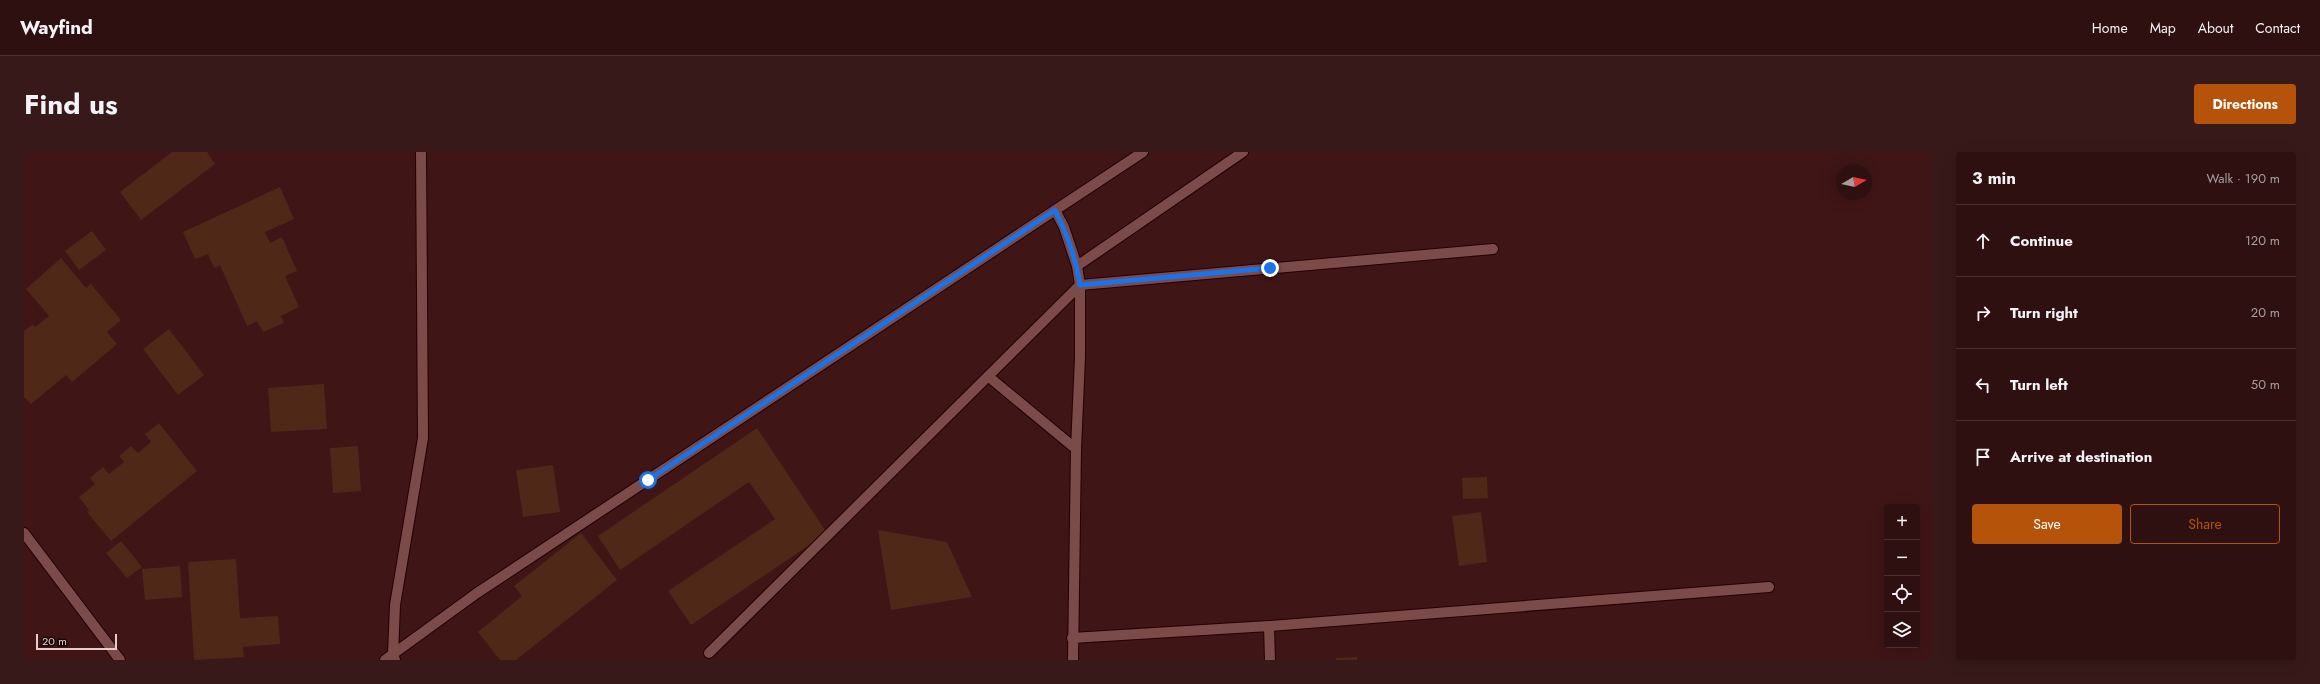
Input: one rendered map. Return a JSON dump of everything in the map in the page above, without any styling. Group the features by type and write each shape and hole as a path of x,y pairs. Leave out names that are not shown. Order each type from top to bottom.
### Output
{"street":[{"path":"391,658 395,605 423,438 421,152"},
{"path":"391,658 477,593 1143,152"},
{"path":"1077,266 1243,152"},
{"path":"1055,210 1064,227 1077,266 1080,285 1080,358 1076,449 1072,638 1073,660"},
{"path":"709,653 989,377 1080,285 1493,249"},
{"path":"989,377 1076,449"},
{"path":"24,533 120,660"},
{"path":"1072,638 1269,626 1769,587"},
{"path":"1269,626 1270,660"}],"building":[{"path":"172,152 207,152 215,164 141,220 120,192"},
{"path":"280,187 294,219 265,232 270,243 282,237 297,271 285,276 299,307 281,316 284,323 263,332 257,321 247,326 220,265 214,268 208,254 195,259 183,232"},
{"path":"92,231 106,250 79,270 65,251"},
{"path":"61,258 86,288 91,284 121,320 107,332 117,344 72,382 66,375 31,404 24,397 24,331 33,324 35,327 49,316 26,289"},
{"path":"169,329 204,375 178,395 143,349"},
{"path":"324,384 327,429 271,432 268,388"},
{"path":"159,423 197,471 111,541 87,512 89,510 79,497 95,484 90,478 103,467 109,474 124,462 119,456 131,446 138,453 151,442 145,434"},
{"path":"757,428 827,533 691,625 668,591 775,519 749,482 620,570 598,536"},
{"path":"358,446 361,491 333,493 330,448"},
{"path":"553,465 560,512 523,517 516,470"},
{"path":"1487,477 1488,498 1463,499 1462,478"},
{"path":"1481,512 1487,562 1459,566 1452,516"},
{"path":"878,530 947,542 972,597 891,610"},
{"path":"581,533 617,580 516,660 500,660 478,632 522,596 514,586"},
{"path":"121,541 142,567 127,578 106,553"},
{"path":"236,559 240,618 278,616 280,644 243,647 244,657 194,660 188,562"},
{"path":"180,566 182,597 145,600 142,569"},
{"path":"1357,657 1357,660 1336,660 1336,658"}],"route":[{"path":"648,480 1055,210 1064,227 1073,253 1080,285 1270,268"}]}
